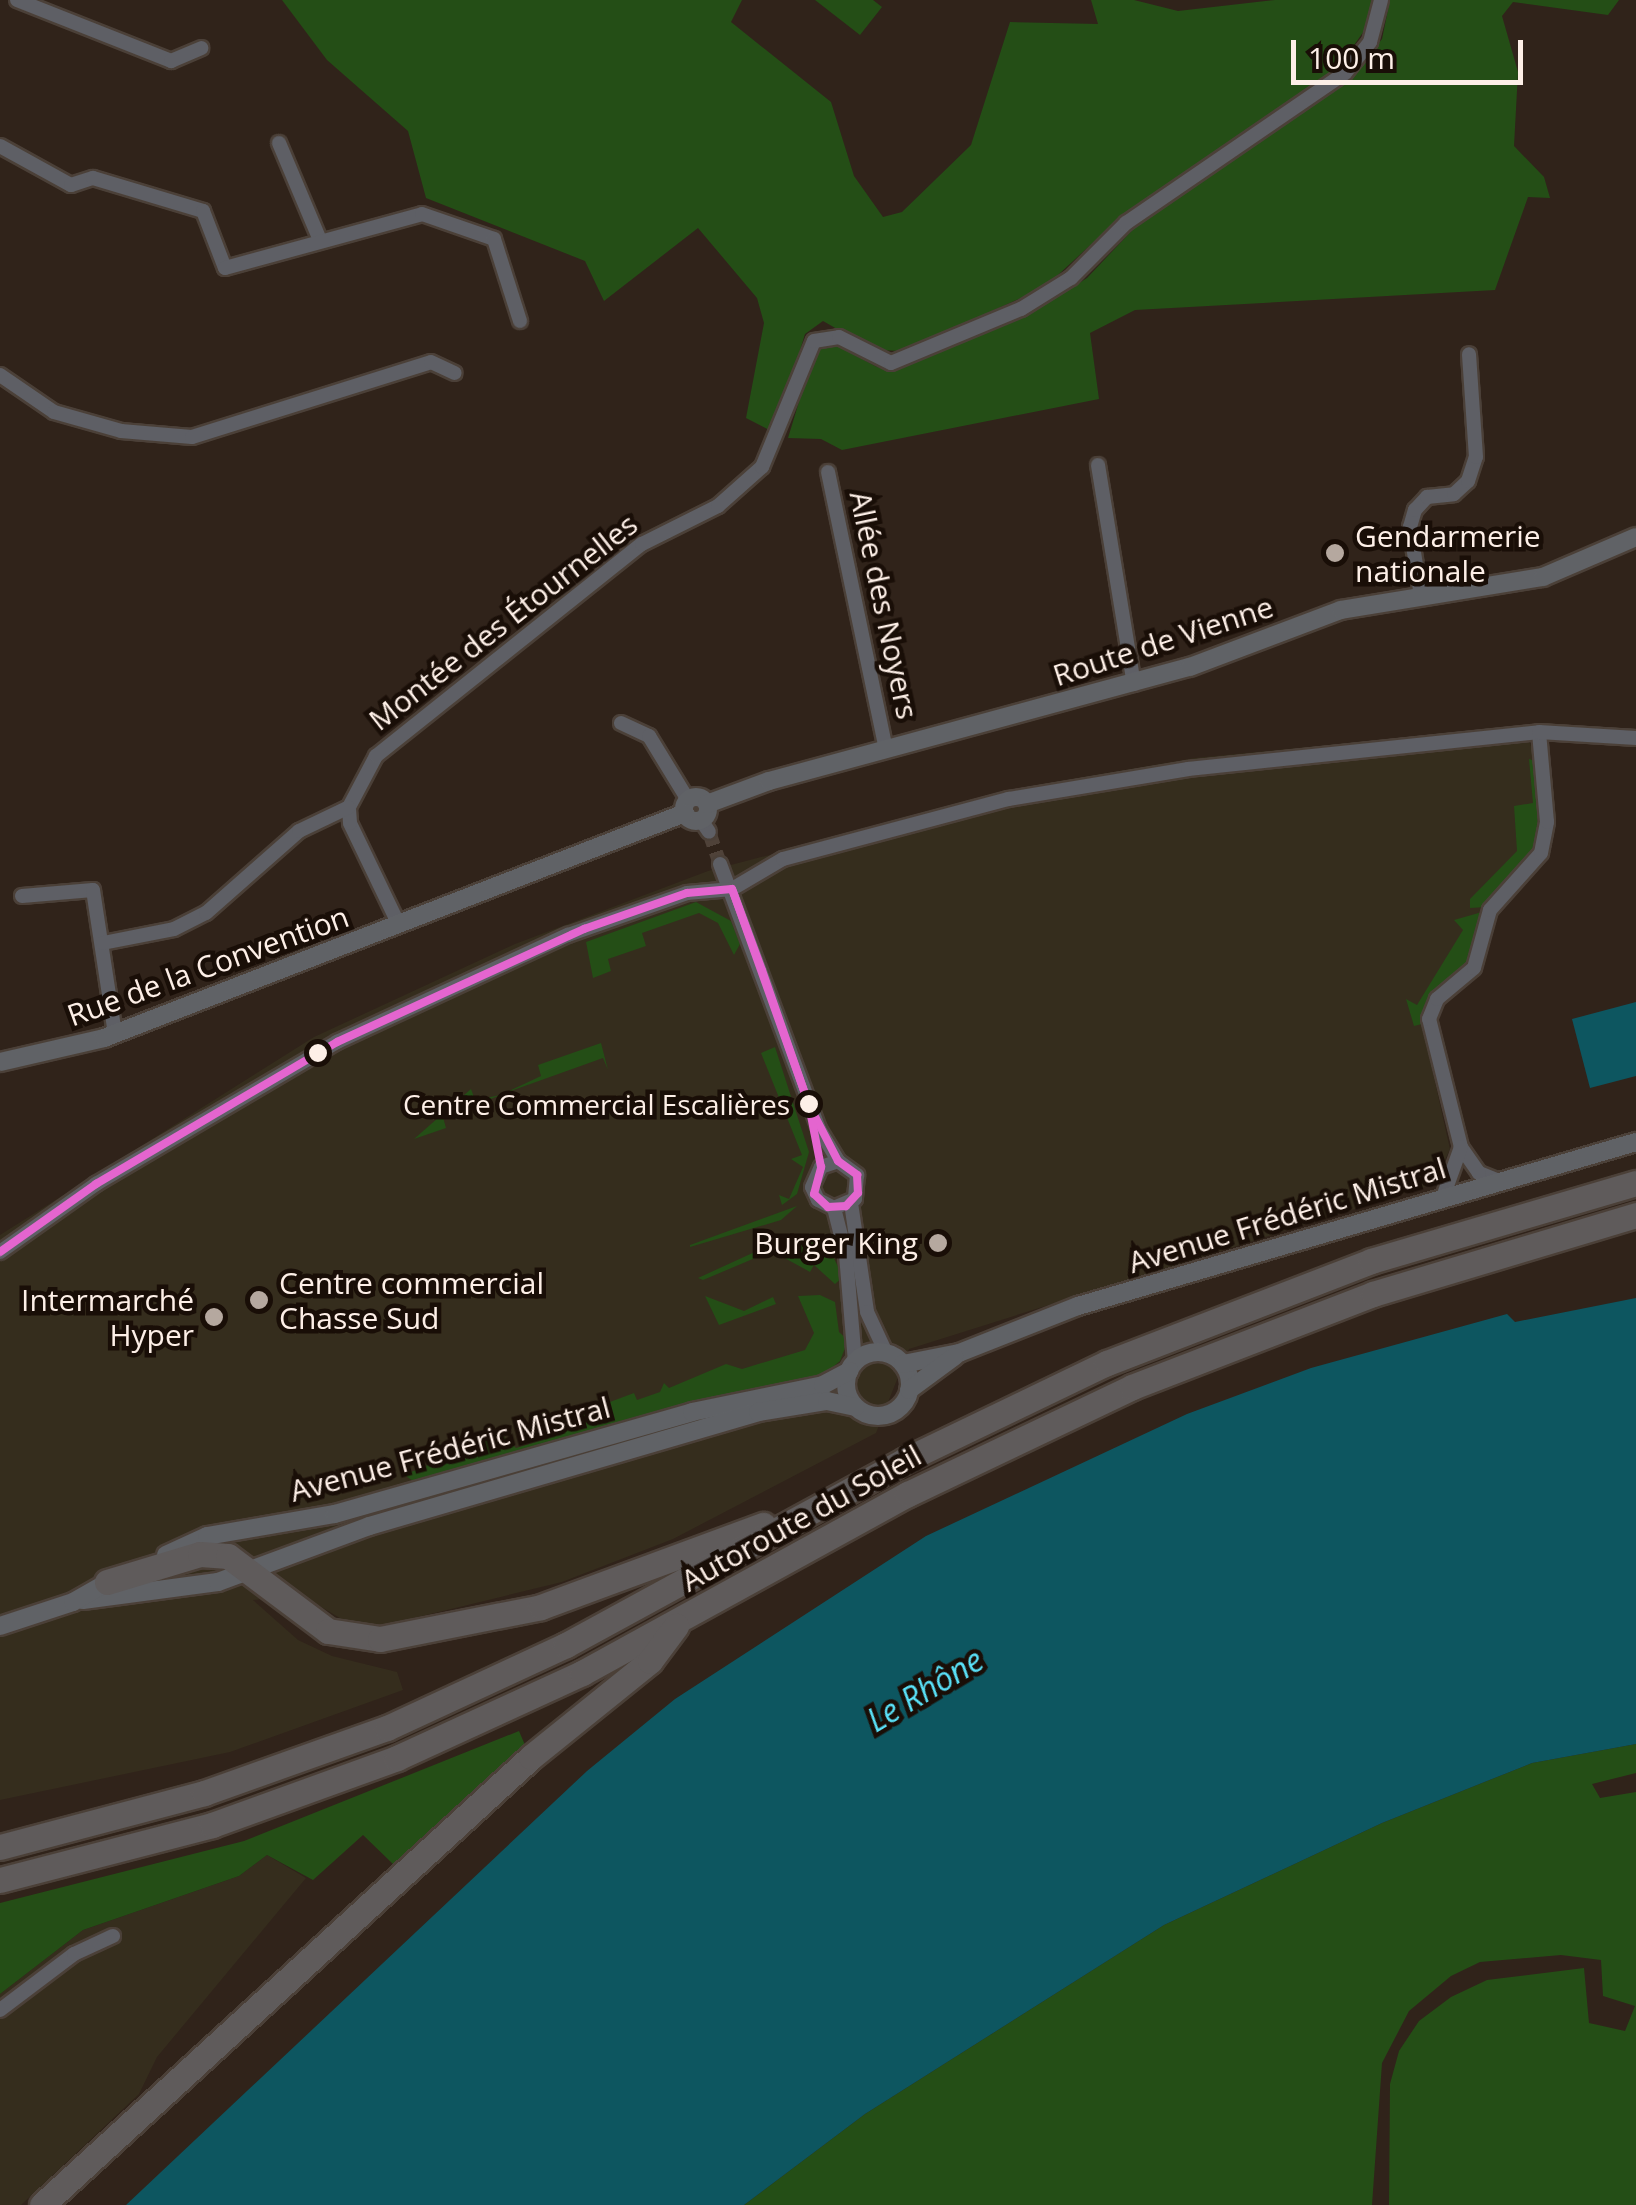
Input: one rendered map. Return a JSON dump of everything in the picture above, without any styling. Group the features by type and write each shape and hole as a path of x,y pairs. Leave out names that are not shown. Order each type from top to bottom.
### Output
{"highway":[{"name":"Autoroute du Soleil","path":"0,1847 186,1798 387,1728 566,1646 806,1513 1041,1393 1195,1326 1371,1261 1636,1183"},
{"name":"Autoroute du Soleil","path":"0,1880 178,1835 398,1758 681,1620 908,1494 1132,1386 1390,1288 1636,1215"},
{"path":"107,1582 200,1554 228,1556 261,1567 283,1597 343,1637 403,1636 570,1598 723,1537 806,1513"},
{"path":"42,2205 530,1758 650,1661 681,1620"}],"main road":[{"name":"Route de Vienne","path":"376,935 698,814 886,750 1134,684 1341,610 1543,577 1636,536"},
{"name":"Rue de la Convention","path":"0,1062 115,1034 376,935"},
{"name":"Avenue Frédéric Mistral","path":"903,1364 959,1353 1078,1306 1636,1142"},
{"path":"886,1353 903,1364 910,1390 890,1414 874,1416 855,1407 847,1394 852,1366 886,1353"},
{"name":"Avenue Frédéric Mistral","path":"910,1390 959,1353"},
{"name":"Avenue Frédéric Mistral","path":"73,1602 207,1536 335,1514 692,1412 823,1385 852,1366"},
{"name":"Avenue Frédéric Mistral","path":"0,1626 73,1602 218,1582 369,1526 758,1412 827,1401 855,1407"},
{"path":"200,1554 214,1560 218,1582"}],"street":[{"path":"17,0 171,61 201,48"},
{"name":"Montée des Étournelles","path":"350,807 376,756 400,733 642,544 718,506 762,467 814,342 839,337 891,363 1021,309 1071,278 1126,223 1345,73 1370,42 1381,0"},
{"path":"279,143 320,240"},
{"path":"0,146 72,185 93,178 203,211 226,268 422,214 494,239 520,320"},
{"path":"1421,596 1410,527 1416,510 1427,498 1454,494 1468,482 1476,457 1469,354"},
{"path":"0,375 54,412 121,431 192,437 431,362 455,374"},
{"path":"1098,464 1134,684"},
{"name":"Allée des Noyers","path":"828,472 886,750"},
{"path":"621,723 648,736 698,814"},
{"path":"1499,1181 1470,1166 1461,1147 1431,1009 1474,968 1490,910 1540,853 1547,822 1539,732"},
{"path":"0,1252 96,1184 337,1042 584,929 686,893 732,889 783,859 1010,799 1225,764 1539,732 1636,738"},
{"path":"102,943 174,928 206,913 298,830 350,807 356,843 399,925"},
{"path":"720,864 809,1104 838,1162 857,1175 851,1203 857,1296 852,1366"},
{"path":"22,896 93,890 115,1034"},
{"path":"809,1104 821,1167 814,1194 834,1208 857,1296 886,1353"},
{"path":"1443,1197 1461,1147"},
{"path":"821,1167 838,1162"},
{"path":"834,1208 851,1203"},
{"path":"0,2010 74,1954 112,1936"}],"shaded area":[{"path":"1524,726 1535,758 1542,831 1480,915 1469,959 1425,1006 1422,1024 1450,1149 1434,1184 909,1349 876,1433 673,1539 562,1582 385,1625 345,1621 301,1595 253,1600 298,1640 332,1656 397,1672 403,1690 230,1752 0,1800 0,1235 314,1037 515,944 708,871 1037,785 1195,758"},
{"path":"267,1855 306,1878 157,2057 139,2094 21,2205 0,2205 0,1994 83,1930 239,1876"}],"green space":[{"path":"282,0 742,0 731,22 831,102 854,176 883,217 902,212 971,145 1010,22 1098,24 1091,0 1134,0 1178,11 1275,0 1372,0 1364,31 1340,65 1192,175 1125,213 1045,287 904,351 874,350 823,321 805,334 775,433 746,418 764,323 757,298 698,228 604,301 585,261 426,198 408,131 327,60"},
{"path":"815,0 873,0 882,7 860,35"},
{"path":"1390,0 1619,0 1608,15 1513,2 1502,16 1518,72 1514,146 1544,177 1550,198 1528,197 1495,290 1135,310 1090,333 1099,399 842,450 821,439 788,438 815,349 832,343 877,367 896,369 1056,298 1087,278 1141,221 1345,84 1382,39"},
{"path":"1529,759 1535,761 1539,845 1486,907 1470,908 1470,899 1517,851 1514,806 1533,803"},
{"path":"696,902 731,921 740,944 734,955 718,923 699,913 642,933 646,946 608,959 611,971 593,978 586,942"},
{"path":"1482,912 1465,968 1430,995 1422,1024 1414,1026 1406,999 1417,1005 1463,930 1454,920"},
{"path":"601,1043 608,1070 603,1058 505,1093 541,1076 538,1065"},
{"path":"775,1047 809,1152 797,1194 782,1205 779,1195 789,1199 803,1167 791,1159 802,1155 761,1053"},
{"path":"471,1089 475,1100 501,1095 443,1117 446,1128 414,1139"},
{"path":"797,1206 781,1220 690,1247 690,1245"},
{"path":"794,1234 826,1242 843,1277 835,1284 814,1265 810,1272 772,1251 703,1280 698,1278"},
{"path":"820,1295 835,1302 839,1332 848,1340 840,1361 822,1376 685,1404 415,1482 404,1475 501,1434 516,1448 558,1435 575,1415 634,1393 637,1400 660,1392 664,1383 669,1388 726,1364 742,1369 805,1350 814,1333 798,1296"},
{"path":"705,1296 744,1311 773,1297 776,1304 719,1325"},
{"path":"519,1731 525,1745 394,1865 363,1835 313,1880 267,1855 239,1876 83,1930 0,1994 0,1903 244,1841"},
{"path":"1636,1744 1636,1773 1592,1784 1600,1798 1636,1792 1636,2205 1389,2205 1390,2084 1399,2051 1419,2021 1451,1997 1487,1980 1584,1968 1589,2023 1625,2031 1635,2006 1603,1996 1601,1960 1561,1955 1480,1962 1451,1976 1409,2011 1382,2063 1372,2205 744,2205 865,2114 1164,1925 1382,1823 1532,1763"}],"water":[{"path":"1636,1002 1636,1076 1590,1088 1572,1019"},
{"name":"Le Rhône","path":"1636,1298 1636,1744 1532,1763 1382,1823 1164,1925 865,2114 744,2205 126,2205 587,1771 675,1699 926,1536 1187,1414 1311,1368 1507,1314 1515,1322"}],"tunnel":[{"path":"709,832 720,864"}],"transit line":[{"path":"732,889 762,970 809,1105 732,889"},
{"path":"0,1252 96,1184 337,1042 584,929 687,893 732,889"},
{"path":"809,1105 838,1161 857,1175 858,1193 846,1206 828,1207 814,1194 821,1167 809,1105"}],"place":[{"name":"Gendarmerie nationale","path":"1335,553"},
{"name":"Centre Commercial Escalières","path":"809,1104"},
{"name":"Burger King","path":"938,1243"},
{"name":"Centre commercial Chasse Sud","path":"259,1300"},
{"name":"Intermarché Hyper","path":"214,1317"}]}
